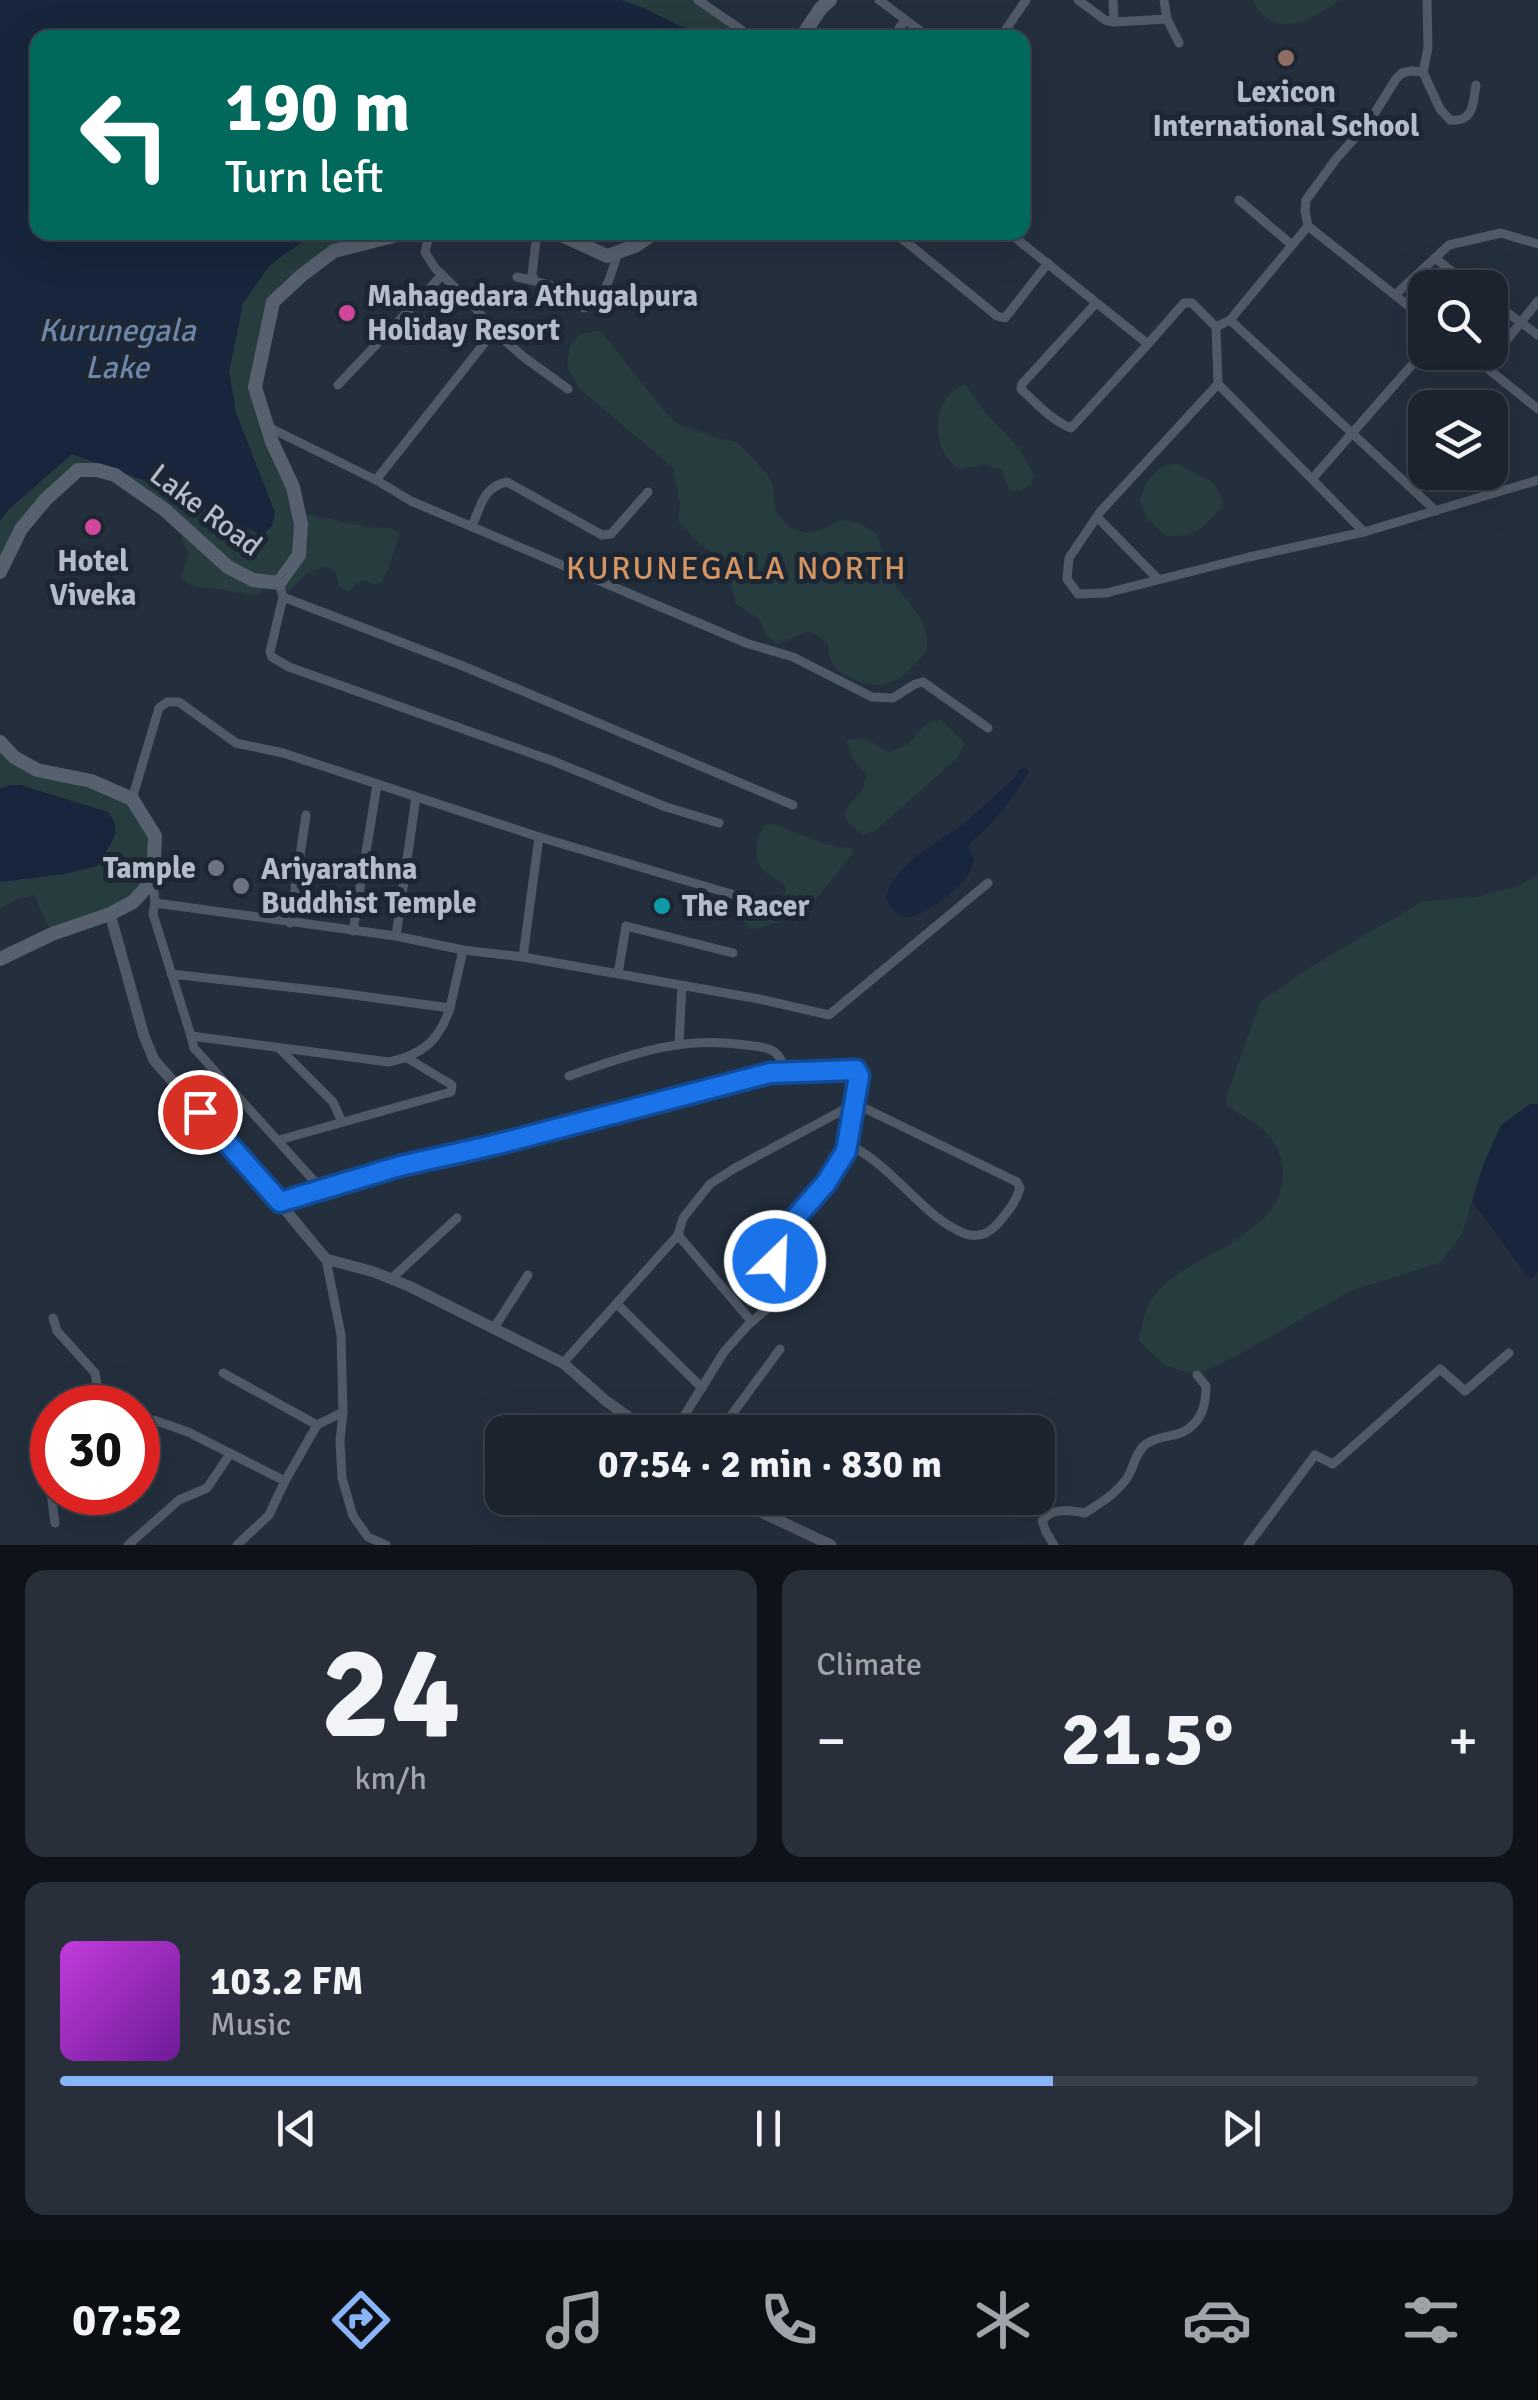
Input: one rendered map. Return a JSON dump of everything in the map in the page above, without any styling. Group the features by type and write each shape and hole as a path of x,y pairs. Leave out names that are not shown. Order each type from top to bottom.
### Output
{"main road":[{"path":"806,30 830,0"},
{"name":"Lake Road","path":"0,572 21,529 46,499 78,470 97,470 115,475 166,510 228,567 281,590 299,555 301,524 293,487 255,387 272,302 334,251 377,240"},
{"path":"572,240 607,256 644,240"},
{"path":"0,742 14,757 37,770 91,780 132,799 155,836 153,880 133,902 0,959"}],"street":[{"path":"698,0 741,30"},
{"path":"878,0 919,30"},
{"path":"1005,30 1026,0"},
{"path":"1078,0 1114,22 1167,19"},
{"path":"1113,0 1114,22"},
{"path":"1164,0 1167,19 1178,43"},
{"path":"1427,0 1428,48 1423,72 1440,109 1450,120 1466,119 1470,114 1476,85"},
{"path":"898,30 905,20"},
{"path":"1408,304 1308,226 1305,211 1306,200 1369,122 1396,79 1411,70 1423,72"},
{"path":"1239,200 1292,246"},
{"path":"1216,327 1230,320 1308,226"},
{"path":"1396,294 1449,246 1501,233 1536,241"},
{"path":"428,240 425,252 442,275 494,330 568,389"},
{"path":"535,240 532,276 535,281"},
{"path":"904,240 998,316 1006,318 1048,263"},
{"path":"1018,240 1148,344"},
{"path":"517,277 552,286 584,308 595,304 603,294 618,252"},
{"path":"1435,258 1451,270"},
{"path":"338,385 442,275"},
{"path":"1508,340 1538,301"},
{"path":"1096,302 1022,384 1022,389 1040,406 1071,428 1184,303 1192,303 1216,327 1218,384 1364,532"},
{"path":"1508,314 1538,335"},
{"path":"1230,320 1436,511"},
{"path":"376,480 494,330"},
{"path":"1312,479 1408,369"},
{"path":"1489,370 1538,409"},
{"path":"1218,384 1096,517 1069,558 1068,578 1078,594 1106,593 1364,532 1538,480"},
{"path":"267,426 410,501 746,643 793,657 872,697 893,698 922,682 988,728"},
{"path":"472,527 484,496 496,484 507,482 602,535 611,534 648,492"},
{"path":"1096,517 1158,579"},
{"path":"719,823 289,667 270,652 281,590 793,805"},
{"path":"132,799 159,708 167,702 179,702 236,743 283,753 539,837 748,899"},
{"path":"352,931 377,786"},
{"path":"396,936 416,797"},
{"path":"290,923 306,816"},
{"path":"523,956 539,837"},
{"path":"153,880 153,914 194,1048 316,1182 332,1186 778,1071 783,1066 777,1052 765,1047 722,1041 679,1043 569,1076"},
{"path":"155,902 523,956 759,998 831,1015 988,883"},
{"path":"110,914 154,1060 326,1259 342,1335 342,1478 364,1541 386,1545"},
{"path":"618,974 626,926 732,952"},
{"path":"191,1036 388,1062 407,1058 431,1042 446,1020 463,950"},
{"path":"171,974 450,1008"},
{"path":"679,1043 682,986"},
{"path":"279,1047 333,1102 342,1122"},
{"path":"279,1140 451,1092 452,1085 407,1058"},
{"path":"685,1415 724,1352 778,1300 778,1238 826,1183 846,1151 859,1076 856,1070 770,1073"},
{"path":"564,1363 678,1235 684,1218 710,1184 853,1106 1017,1182 1020,1188 1016,1202 992,1230 978,1236 966,1234 938,1217 866,1154 855,1148 846,1151"},
{"path":"280,1202 339,1184"},
{"path":"390,1279 457,1218"},
{"path":"678,1235 752,1322"},
{"path":"326,1259 411,1286 564,1363 626,1415"},
{"path":"494,1328 528,1275"},
{"path":"617,1304 702,1388"},
{"path":"53,1318 57,1331 96,1372 97,1385"},
{"path":"732,1415 780,1349"},
{"path":"1248,1545 1316,1455 1333,1464 1440,1369 1465,1391 1509,1354"},
{"path":"224,1373 318,1425"},
{"path":"1054,1545 1042,1521 1046,1516 1063,1509 1085,1513 1117,1491 1130,1475 1144,1445 1163,1435 1183,1432 1199,1418 1206,1402 1206,1386 1197,1375"},
{"path":"237,1545 269,1515 318,1425 344,1412"},
{"path":"160,1422 285,1481"},
{"path":"128,1545 179,1500 207,1488 230,1454"},
{"path":"54,1515 55,1522"},
{"path":"767,1515 831,1545"}],"green space":[{"path":"620,0 698,0 743,30 689,30"},
{"path":"1253,0 1339,0 1305,20 1281,24 1261,13"},
{"path":"304,240 380,240 334,251 273,302 255,387 302,513 400,533 381,583 361,580 348,592 339,586 336,573 326,566 306,574 283,597 279,583 268,583 259,595 193,586 181,576 189,554 182,541 183,525 115,475 77,470 46,499 0,572 0,521 72,454 162,487 263,535 275,513 236,413 229,372 243,303 269,266"},
{"path":"600,330 678,424 737,442 766,472 773,485 775,510 789,527 806,533 841,520 858,523 876,533 891,577 924,625 926,650 907,672 883,684 856,680 834,666 828,644 814,633 803,633 777,644 759,619 736,604 725,562 696,541 678,520 680,504 673,468 579,388 567,365 570,345 579,335"},
{"path":"965,384 1018,447 1034,475 1031,484 1020,491 1009,490 1002,470 986,465 958,469 942,449 940,412 945,400"},
{"path":"1177,463 1213,483 1223,507 1193,533 1166,536 1148,519 1140,500 1152,475"},
{"path":"942,720 965,743 957,758 876,830 863,835 848,823 844,812 863,789 866,774 853,759 846,742 863,739 889,752 908,743 928,723"},
{"path":"0,742 14,757 132,799 155,836 153,880 133,902 52,934 34,895 0,909 0,882 27,878 116,834 116,824 107,812 20,785 0,789"},
{"path":"775,824 824,844 852,849 853,853 808,906 779,922 749,929 742,918 756,897 774,903 783,899 787,889 763,869 756,856 762,829"},
{"path":"1538,874 1538,1104 1530,1104 1484,1163 1462,1234 1440,1263 1350,1291 1197,1375 1166,1366 1139,1341 1145,1314 1154,1297 1176,1275 1259,1222 1271,1210 1281,1189 1280,1155 1269,1135 1227,1106 1226,1098 1260,1002 1423,901 1477,897 1521,885"}],"water":[{"name":"Kurunegala Lake","path":"0,0 620,0 689,30 30,30 30,240 304,240 269,266 243,303 229,372 236,413 275,513 272,526 262,535 162,487 72,454 0,521"},
{"path":"1019,769 1029,771 1010,800 971,842 974,860 964,881 918,914 909,917 897,913 886,898 897,875 976,813 1016,777"},
{"path":"10,785 108,812 115,833 97,866 0,882 0,789"},
{"path":"1530,1104 1538,1104 1538,1272 1530,1280 1472,1201 1501,1125"}],"place":[{"name":"Lexicon International School","path":"1286,58"},
{"name":"Mahagedara Athugalpura Holiday Resort","path":"347,313"},
{"name":"Hotel Viveka","path":"93,527"},
{"name":"Tample","path":"216,868"},
{"name":"Ariyarathna Buddhist Temple","path":"241,886"},
{"name":"The Racer","path":"662,906"}],"district":[{"name":"KURUNEGALA NORTH","path":"737,568"}],"route":[{"path":"200,1112 280,1202 400,1166 770,1073 856,1070 859,1076 846,1151 826,1183 778,1238 775,1261"}]}
